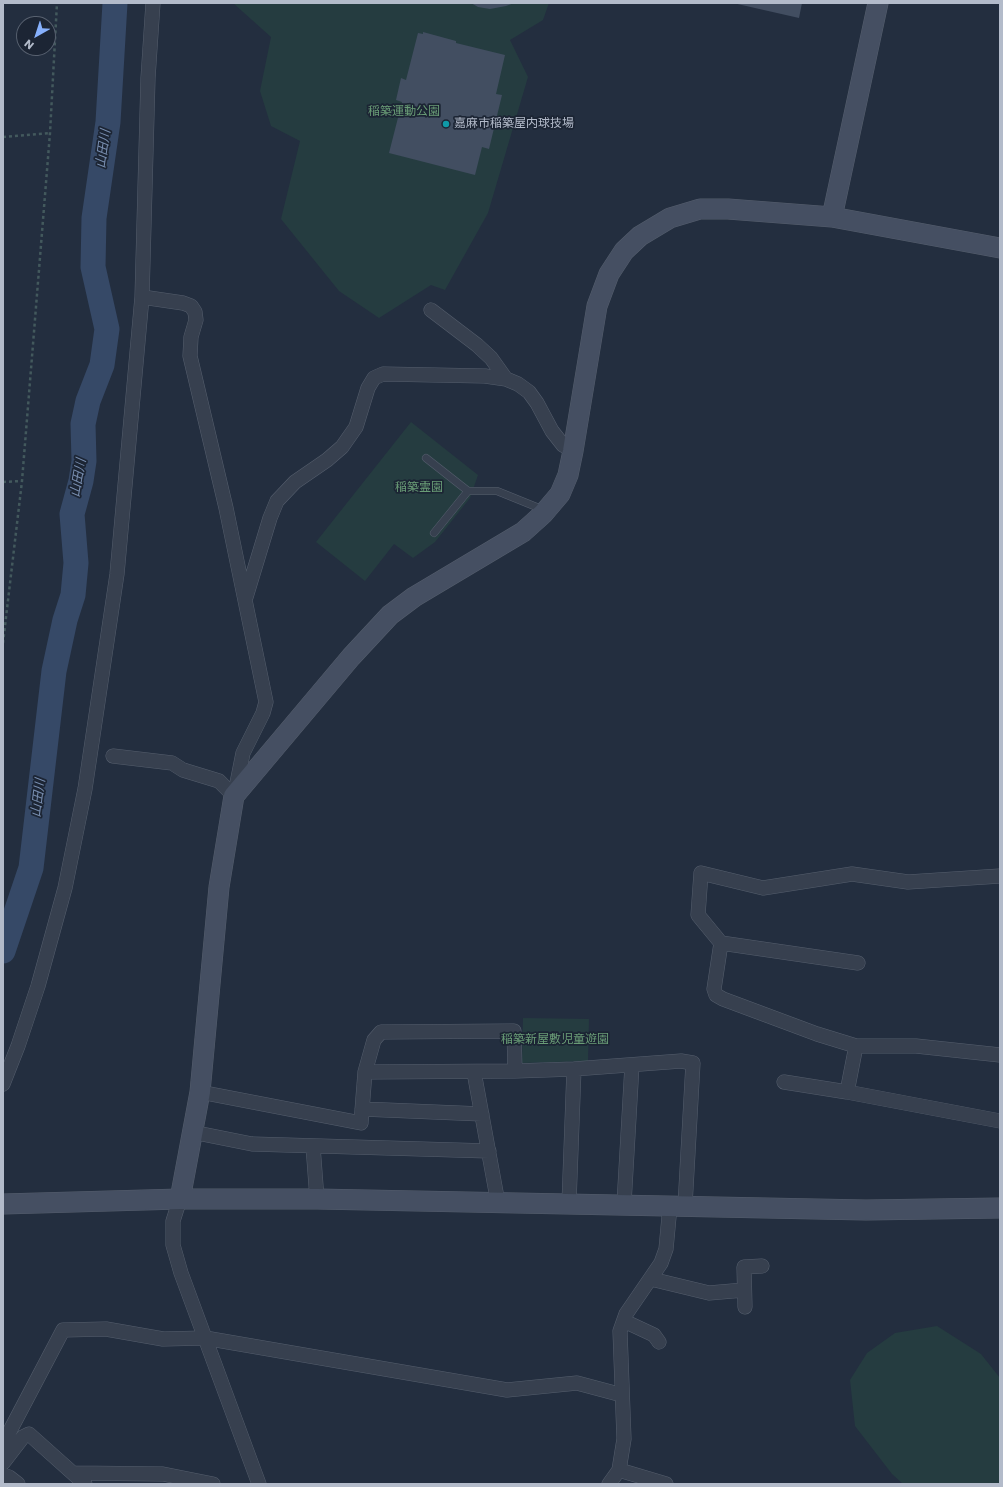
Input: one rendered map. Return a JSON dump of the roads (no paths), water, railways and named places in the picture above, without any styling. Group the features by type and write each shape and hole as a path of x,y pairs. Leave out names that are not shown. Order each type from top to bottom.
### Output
{"street":[{"path":"3,1084 18,1046 40,978 65,888 85,789 117,574 142,297 148,78 153,3"},
{"path":"832,217 878,3"},
{"path":"234,796 352,657 390,615 414,597 523,532 560,494 568,475 573,451 597,306 609,274 624,251 640,236 670,218 700,209 728,209 832,217 1000,248"},
{"path":"142,297 183,303 191,306 195,312 196,320 191,337 190,356 226,508 266,702 263,713 243,753 234,796 219,887 200,1092 180,1200 173,1222 173,1245 181,1273 259,1484"},
{"path":"431,310 477,345 490,358 506,379"},
{"path":"245,598 270,518 277,501 295,482 327,460 342,447 356,428 368,388 374,378 383,374 485,376 506,379 518,384 529,392 563,445 573,451"},
{"path":"113,756 172,763 183,770 219,781 234,796"},
{"path":"858,963 721,943 698,915 701,873 763,888 852,874 908,882 1000,876"},
{"path":"721,943 714,989 716,995 723,999 817,1034 856,1046 916,1046 1000,1055"},
{"path":"361,1147 361,1123 365,1072 374,1040 381,1032 514,1031 515,1071"},
{"path":"847,1092 856,1046"},
{"path":"365,1072 515,1071 574,1069 681,1061 693,1063 677,1206 666,1249 661,1263 626,1314 620,1331 624,1439 619,1470 610,1484"},
{"path":"624,1204 632,1065"},
{"path":"569,1203 574,1069"},
{"path":"474,1072 498,1203"},
{"path":"784,1082 847,1092 1000,1121"},
{"path":"200,1092 361,1123"},
{"path":"362,1109 482,1114"},
{"path":"192,1132 252,1144 489,1151"},
{"path":"313,1146 317,1199"},
{"path":"3,1204 317,1199 866,1210 1000,1208"},
{"path":"745,1307 744,1267 762,1266"},
{"path":"651,1278 709,1293 744,1290"},
{"path":"624,1321 650,1333 659,1342"},
{"path":"3,1444 63,1330 106,1329 163,1339 205,1338 507,1390 577,1383 622,1395"},
{"path":"3,1463 23,1437 29,1434 85,1484"},
{"path":"619,1470 666,1484"},
{"path":"73,1473 163,1474 213,1484"},
{"path":"3,1475 9,1477 18,1484"}],"lane":[{"path":"426,458 468,491 497,491 546,510"},
{"path":"434,533 468,491"}],"waterway":[{"name":"山田川","path":"3,951 31,868 54,671 65,620 73,595 76,563 72,514 81,481 84,461 83,424 88,401 102,365 107,329 93,267 94,218 108,122 115,3"}],"place":[{"name":"嘉麻市稲築屋内球技場","path":"446,124"}],"park label":[{"name":"稲築運動公園","path":"404,112"},
{"name":"稲築霊園","path":"419,488"},
{"name":"稲築新屋敷児童遊園","path":"555,1040"}]}
